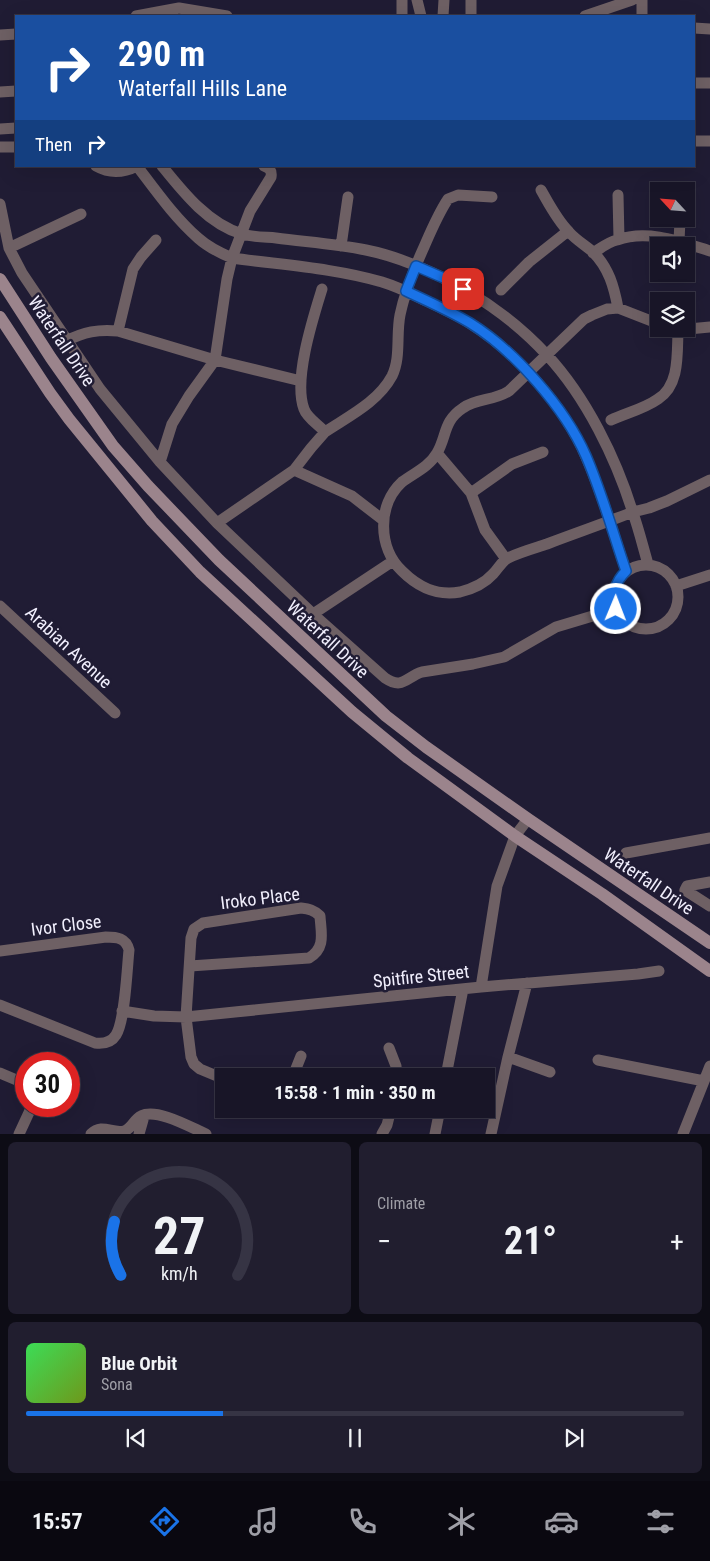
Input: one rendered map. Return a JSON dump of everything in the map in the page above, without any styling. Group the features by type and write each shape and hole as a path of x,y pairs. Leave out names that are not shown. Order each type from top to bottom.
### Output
{"main road":[{"name":"Waterfall Drive","path":"0,279 51,358 113,446 148,486 219,560 386,716 426,747 528,819 710,944"},
{"path":"0,318 69,419 152,522 200,572 352,712 408,758 515,836 710,970"}],"street":[{"path":"402,0 402,15"},
{"path":"417,0 421,15"},
{"path":"443,15 444,0"},
{"path":"471,0 471,15"},
{"path":"587,15 632,0"},
{"path":"642,0 642,15"},
{"path":"148,15 172,13 184,8 222,15"},
{"path":"695,28 710,29"},
{"path":"0,35 15,34"},
{"path":"695,83 710,83"},
{"path":"0,92 15,91"},
{"path":"0,129 15,128"},
{"path":"695,141 710,141"},
{"path":"0,147 15,147"},
{"path":"98,167 111,172 120,172 134,167"},
{"path":"138,167 160,197 198,238 232,258 338,273 382,282 434,304 471,324 511,355 547,395 567,422 586,455 626,571"},
{"path":"163,167 190,200 215,221 242,234 368,250 416,266 446,279 482,300 501,314 548,356 584,403 614,463 633,512 648,564"},
{"path":"160,462 172,424 189,396 215,360 232,258 250,211 272,178 272,172 266,167"},
{"path":"541,190 556,216 568,231 593,253 605,268 612,281 618,308"},
{"path":"217,523 294,470 310,448 325,432 369,404 380,391 392,376 398,351 398,326 406,291 431,232 448,199 458,195 492,197"},
{"path":"618,195 619,239"},
{"path":"342,246 348,196"},
{"path":"0,204 9,248 22,273 100,389 160,462 217,523 313,614 385,678 398,684 422,672 504,657 556,627 616,609"},
{"path":"9,248 81,214"},
{"path":"501,290 528,262 568,231"},
{"path":"593,253 619,239 662,237"},
{"path":"118,331 133,269 156,240"},
{"path":"695,246 710,251"},
{"path":"322,289 309,332 301,381 304,408 325,432"},
{"path":"650,320 618,308 607,309 592,315 584,319 548,356 501,396 463,407 452,417 446,427 437,454 422,470 402,483 391,497 383,520 384,537 393,560 404,573 420,586 433,592 459,592 486,581 506,558 633,512 649,508 710,480"},
{"path":"695,328 710,327"},
{"path":"66,341 90,331 118,331 215,360 301,381"},
{"path":"611,420 653,402 660,398 667,390 675,373 677,357 676,337"},
{"path":"471,493 512,464 543,452"},
{"path":"437,454 471,493 485,530 506,558"},
{"path":"294,470 352,496 383,520"},
{"path":"313,614 393,560"},
{"path":"648,564 659,567 668,573 678,593 677,605 672,615 664,623 654,628 642,629 631,626 622,618 616,609 614,592 616,584 626,571 636,566 648,564"},
{"path":"676,586 710,575"},
{"name":"Arabian Avenue","path":"0,606 115,713"},
{"path":"481,987 497,886 515,836 528,819"},
{"path":"626,853 710,838"},
{"path":"710,882 685,888 685,890 710,906"},
{"name":"Iroko Place","path":"190,966 310,958 315,955 322,944 320,916 315,911 301,908 203,923 194,929 192,934 186,1017 187,1036 194,1064 200,1070 215,1076"},
{"name":"Ivor Close","path":"0,951 106,937 122,939 128,944 129,950 122,1011 116,1035 110,1041 102,1044 95,1043 0,1005"},
{"name":"Spitfire Street","path":"186,1017 659,971"},
{"path":"491,1134 527,983"},
{"path":"448,1068 463,989"},
{"path":"122,1011 154,1016 186,1017"},
{"path":"389,1048 396,1068"},
{"path":"296,1068 301,1056"},
{"path":"508,1057 550,1072"},
{"path":"598,1060 704,1081"},
{"path":"683,1134 710,1066"},
{"path":"0,1073 15,1079"},
{"path":"91,1134 99,1128 123,1131 131,1126 138,1117 156,1114 206,1134"},
{"path":"139,1134 143,1115"},
{"path":"19,1134 27,1117"},
{"path":"382,1134 389,1118"},
{"path":"435,1134 438,1118"}],"route":[{"path":"463,289 446,279 416,266 406,291 451,312 495,341 511,355 547,395 567,422 586,455 626,571 616,584 614,601 616,609"}]}
